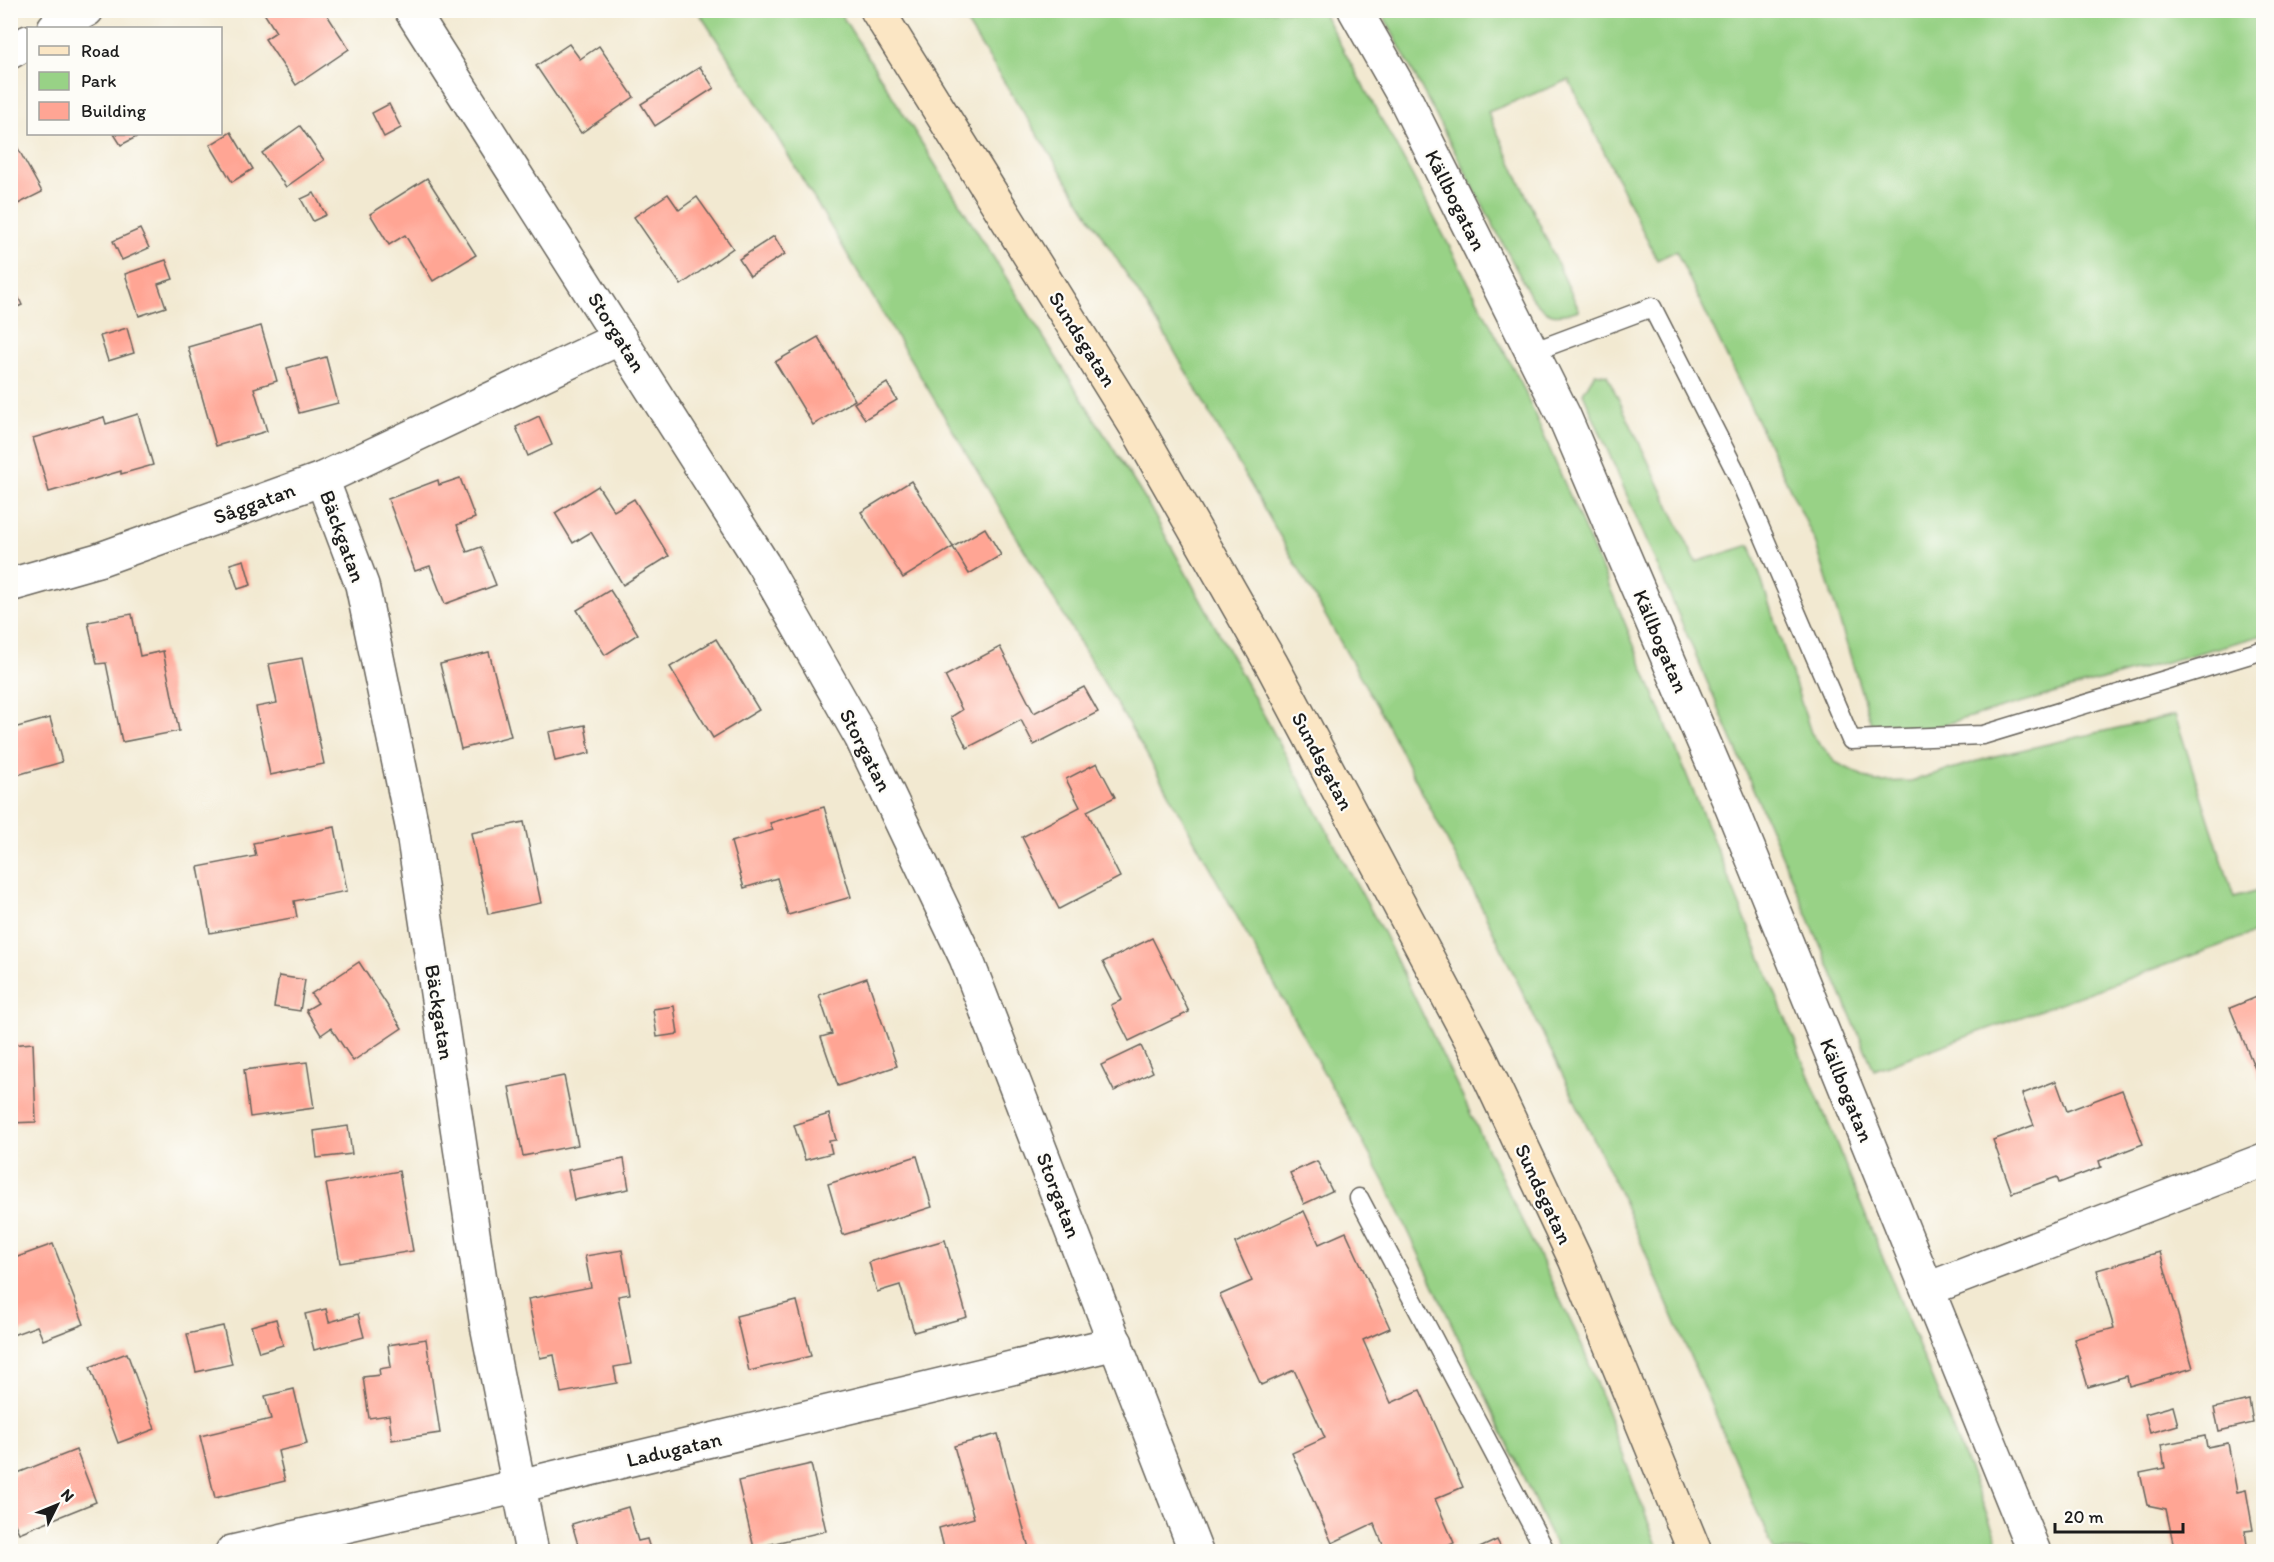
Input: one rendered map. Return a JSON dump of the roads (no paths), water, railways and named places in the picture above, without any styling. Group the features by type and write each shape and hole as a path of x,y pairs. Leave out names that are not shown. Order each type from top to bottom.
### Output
{"main road":[{"name":"Sundsgatan","path":"876,10 1137,428 1294,707 1478,1053 1575,1259 1695,1551"}],"street":[{"path":"56,27 87,10"},
{"name":"Storgatan","path":"411,10 763,564 861,737 966,958 1196,1551"},
{"name":"Källbogatan","path":"1355,10 1405,98 1564,416 1732,808 2034,1551"},
{"path":"10,52 27,43"},
{"name":"Såggatan","path":"10,585 98,560 322,478 620,338"},
{"name":"Bäckgatan","path":"322,478 362,585 412,826 486,1320 532,1551"},
{"path":"1928,1289 2264,1160"},
{"name":"Ladugatan","path":"232,1551 519,1486 1116,1343"}],"lane":[{"path":"1532,352 1652,307 1736,472 1851,740 1983,735 2264,650"},
{"path":"1359,1198 1546,1551"}]}
